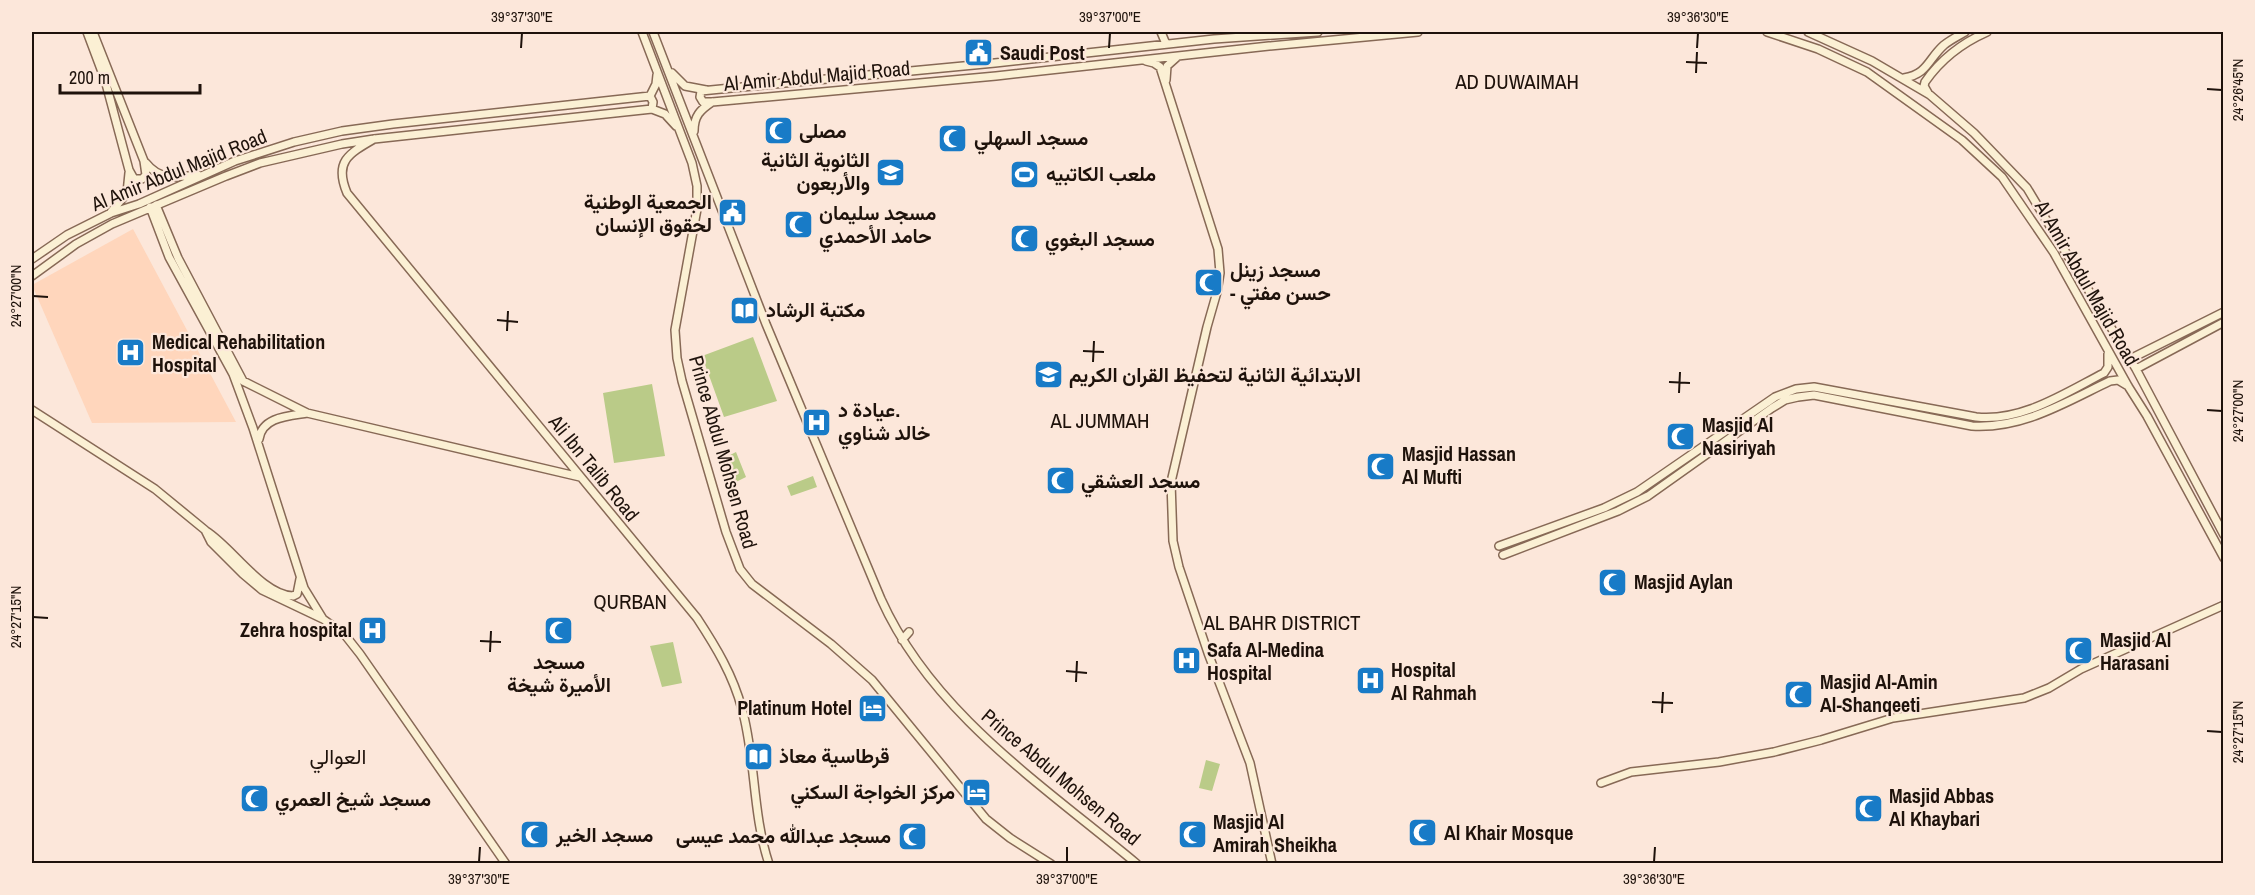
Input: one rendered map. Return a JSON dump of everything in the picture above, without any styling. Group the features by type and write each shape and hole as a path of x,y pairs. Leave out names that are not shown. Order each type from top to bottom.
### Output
{"main road":[{"path":"87,32 105,80 129,170 134,179 142,179 146,175 144,161 93,32"},
{"name":"Prince Abdul Mohsen Road","path":"642,32 692,163 697,186 697,209 675,330 677,358 726,532 740,569 752,584 831,644 872,680 986,819 1010,838 1052,864"},
{"name":"Prince Abdul Mohsen Road","path":"653,32 781,360 848,509 874,581 902,640 935,686 974,725 1067,807 1137,864"},
{"path":"1161,32 1166,44"},
{"name":"Al Amir Abdul Majid Road","path":"1318,32 1166,44 701,91 700,97 703,102 712,102 996,76 1398,32 1418,32"},
{"name":"Al Amir Abdul Majid Road","path":"1767,32 1818,49 1867,72 1962,140 2002,177 2054,253 2147,416 2223,558"},
{"name":"Al Amir Abdul Majid Road","path":"1808,32 1855,52 1904,78 1930,95 1974,133 2027,188 2136,369 2223,535"},
{"path":"1904,78 1923,72 1945,45 1965,32"},
{"path":"1930,95 1924,87 1929,75 1956,49 1987,32"},
{"path":"1167,89 1167,66 1179,55"},
{"path":"1140,59 1160,67 1218,249 1220,263 1215,302 1170,483 1173,541 1179,567 1208,653 1250,763 1272,864"},
{"path":"995,63 996,76"},
{"path":"668,68 685,86 711,90"},
{"path":"657,72 656,84 650,96 653,102 652,109 665,114 679,130"},
{"name":"Al Amir Abdul Majid Road","path":"32,259 67,235 111,213 139,204 204,174 255,154 294,142 342,131 404,122 650,96"},
{"path":"694,137 696,117 699,111 712,102"},
{"name":"Al Amir Abdul Majid Road","path":"32,276 76,244 123,219 260,163 374,139 652,109"},
{"name":"Ali Ibn Talib Road","path":"374,139 346,158 341,169 342,180 348,193 697,618 725,665 742,711 758,820 769,864"},
{"path":"144,161 154,172 167,177 204,174"},
{"path":"111,213 127,193 129,170"},
{"path":"153,206 243,381 307,412 580,477"},
{"path":"153,206 170,257 233,374 258,443 304,588 323,619"},
{"path":"2130,359 2223,312"},
{"path":"2136,369 2223,322"},
{"path":"1499,546 1604,508 1637,492 1775,397 1796,389 1814,387 1976,417 2001,418 2023,412 2104,374 2108,368 2107,349"},
{"path":"781,360 789,356"},
{"path":"1503,555 1618,511 1648,496 1785,400 1814,395 1986,427 2004,426 2029,419 2110,381 2118,380 2128,386"},
{"path":"32,410 155,489 218,538 258,578 283,594 293,596 297,594 300,577"},
{"path":"258,443 260,431 267,423 281,417 307,412"},
{"path":"2175,468 2180,473 2184,473 2187,471 2186,463"},
{"path":"205,530 211,542 262,590 323,619 345,635 506,864"},
{"path":"874,581 882,578"},
{"path":"1601,783 1631,772 1719,762 1774,752 1893,718 2024,698 2049,688 2081,669 2223,605"},
{"path":"902,640 909,632"},
{"path":"1038,855 1038,864"}],"shaded area":[{"name":"Medical Rehabilitation Hospital","path":"133,229 236,422 92,423 32,285"}],"green space":[{"path":"753,337 777,401 724,417 702,356"},
{"path":"652,384 665,456 614,463 603,393"},
{"path":"736,452 746,477 734,483 724,458"},
{"path":"813,476 817,487 791,496 787,486"},
{"path":"673,642 682,683 662,687 650,646"},
{"path":"1206,760 1220,764 1212,791 1199,788"}],"place":[{"name":"Saudi Post","path":"979,53"},
{"name":"مصلى","path":"778,131"},
{"name":"مسجد السهلي","path":"953,138"},
{"name":"الثانوية الثانية والأربعون","path":"891,172"},
{"name":"ملعب الكاتبيه","path":"1025,174"},
{"name":"الجمعية الوطنية لحقوق الإنسان","path":"733,213"},
{"name":"مسجد سليمان حامد الأحمدي","path":"798,224"},
{"name":"مسجد البغوي","path":"1024,239"},
{"name":"مسجد زينل - حسن مفتي","path":"1209,282"},
{"name":"مكتبة الرشاد","path":"745,310"},
{"name":"Medical Rehabilitation Hospital","path":"131,353"},
{"name":"الابتدائية الثانية لتحفيظ القران الكريم","path":"1048,375"},
{"name":"عيادة د. خالد شناوي","path":"817,422"},
{"name":"Masjid Al Nasiriyah","path":"1681,437"},
{"name":"Masjid Hassan Al Mufti","path":"1381,466"},
{"name":"مسجد العشقي","path":"1060,481"},
{"name":"Masjid Aylan","path":"1613,582"},
{"name":"Zehra hospital","path":"373,630"},
{"name":"مسجد الأميرة شيخة","path":"559,631"},
{"name":"Masjid Al Harasani","path":"2079,651"},
{"name":"Safa Al-Medina Hospital","path":"1186,661"},
{"name":"Hospital Al Rahmah","path":"1370,681"},
{"name":"Masjid Al-Amin Al-Shanqeeti","path":"1799,694"},
{"name":"Platinum Hotel","path":"873,708"},
{"name":"قرطاسية معاذ","path":"758,756"},
{"name":"مركز الخواجة السكني","path":"976,792"},
{"name":"مسجد شيخ العمري","path":"254,799"},
{"name":"Masjid Abbas Al Khaybari","path":"1868,808"},
{"name":"Al Khair Mosque","path":"1423,833"},
{"name":"Masjid Al Amirah Sheikha","path":"1192,834"},
{"name":"مسجد الخير","path":"535,835"},
{"name":"مسجد عبدالله محمد عيسى","path":"912,836"}],"district":[{"name":"AD DUWAIMAH","path":"1517,82"},
{"name":"AL JUMMAH","path":"1100,421"},
{"name":"QURBAN","path":"630,602"},
{"name":"AL BAHR DISTRICT","path":"1282,623"},
{"name":"العوالي","path":"338,757"}]}
